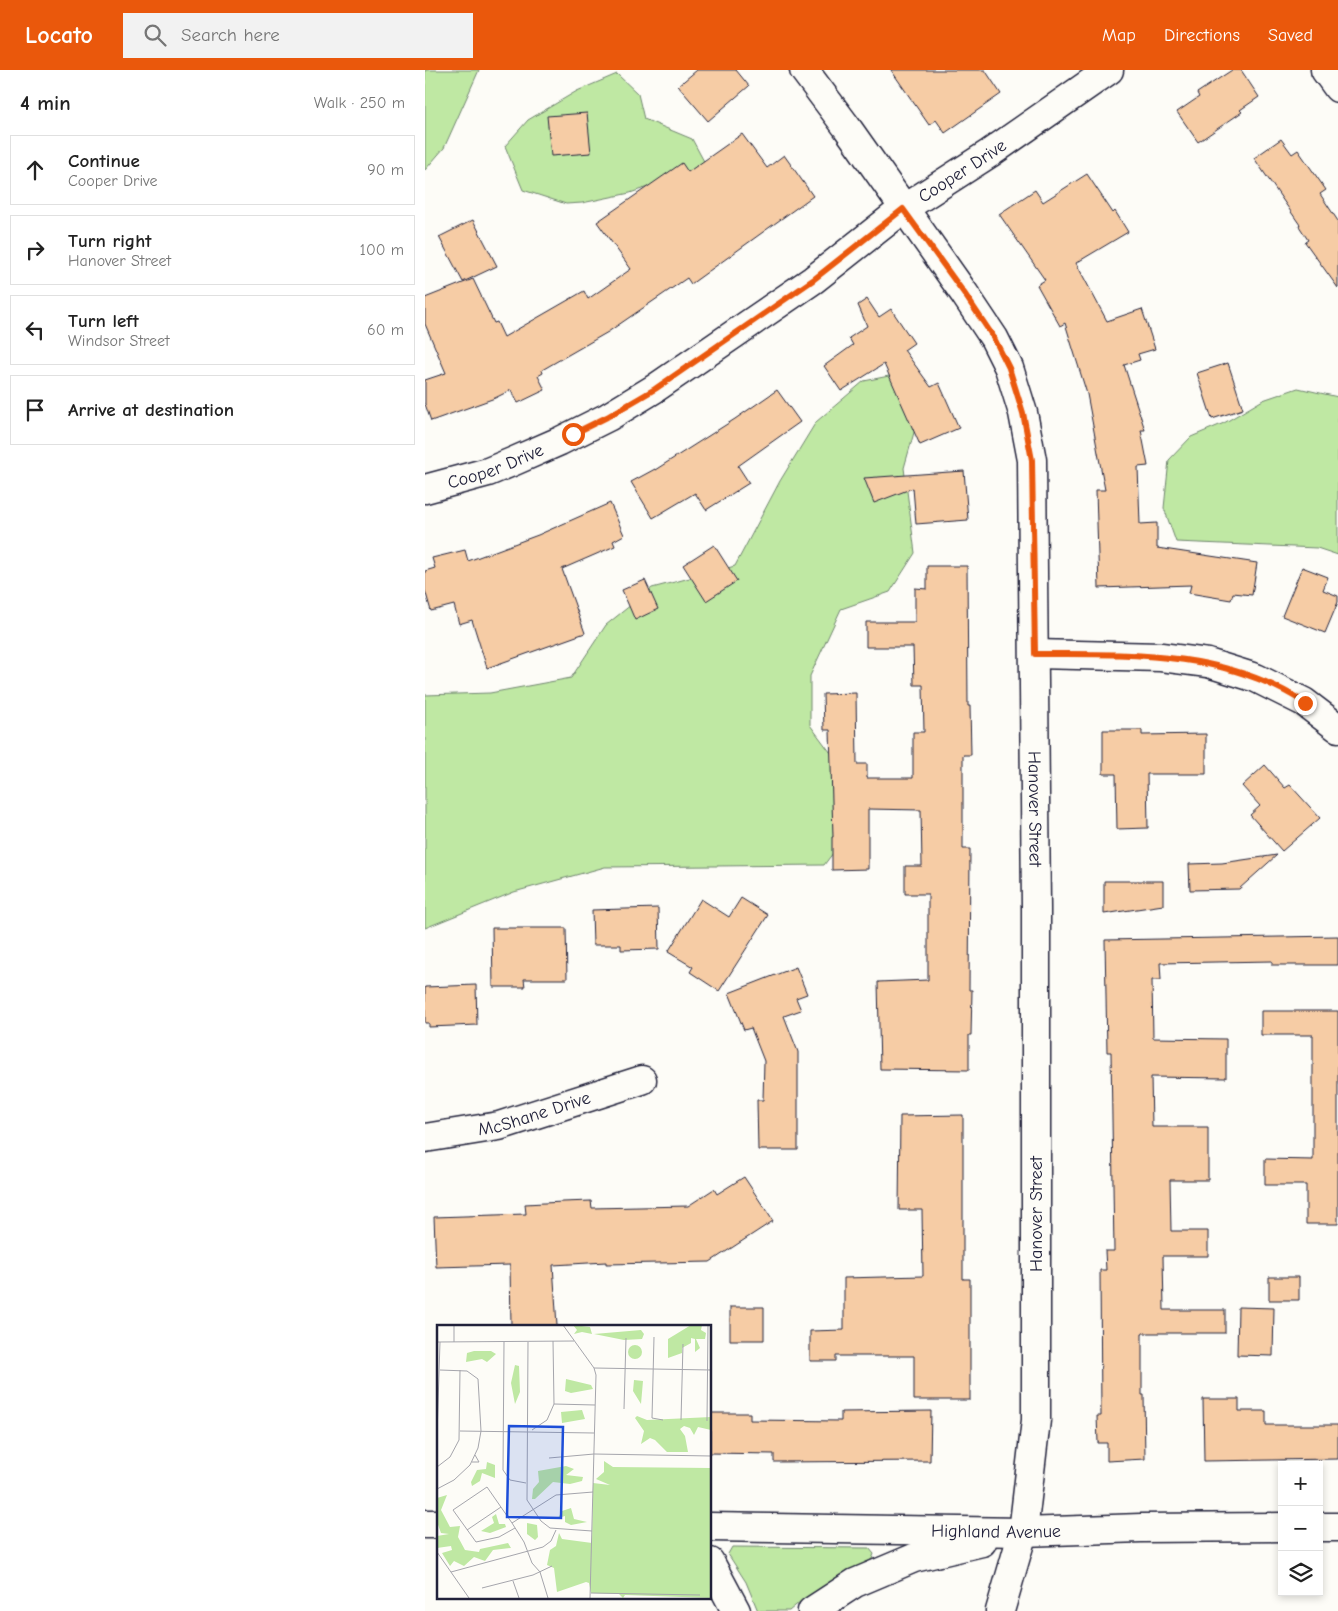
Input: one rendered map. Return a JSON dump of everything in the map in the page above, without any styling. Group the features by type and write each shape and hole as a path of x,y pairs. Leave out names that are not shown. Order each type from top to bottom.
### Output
{"street":[{"name":"Hanover Street","path":"804,70 849,130 994,338 1009,368 1023,413 1032,460 1035,654 1036,1420 1023,1532 1000,1611"},
{"name":"Cooper Drive","path":"425,489 488,472 560,442 655,389 813,280 903,209 990,153 1109,70"},
{"path":"1325,70 1338,88"},
{"path":"1035,654 1161,657 1208,663 1257,678 1304,702 1338,728"},
{"name":"McShane Drive","path":"425,1138 499,1126 642,1080"},
{"name":"Highland Avenue","path":"711,1527 1023,1532 1141,1528 1278,1527"},
{"path":"1323,1527 1338,1527"},
{"path":"812,1611 855,1583 913,1558 1023,1532"},
{"path":"711,1564 736,1611"}],"green space":[{"path":"425,70 479,70 444,148 425,170"},
{"path":"617,74 638,94 644,119 692,139 707,167 630,193 582,203 566,204 523,190 505,146 528,120 577,91"},
{"path":"894,375 926,390 904,468 915,553 890,592 841,609 810,676 810,725 845,772 860,817 824,865 605,867 514,892 425,928 425,695 490,693 571,678 606,625 652,588 735,566 780,481 816,422 864,381"},
{"path":"1298,388 1338,397 1338,555 1317,548 1176,542 1164,508 1169,460 1191,437 1224,423 1263,400"},
{"path":"732,1547 869,1548 874,1554 872,1559 801,1601 789,1611 758,1611 746,1582 728,1554"}],"building":[{"path":"697,70 736,70 749,86 708,121 678,86"},
{"path":"891,70 985,70 1001,94 945,133 936,120 929,125"},
{"path":"1232,70 1241,70 1259,97 1240,110 1242,112 1198,142 1177,112 1199,97 1197,93"},
{"path":"587,113 591,153 551,156 547,116"},
{"path":"742,134 767,168 784,155 813,196 691,284 687,278 608,332 542,370 543,373 538,376 545,390 518,403 511,390 495,398 431,421 425,404 425,380 446,373 425,324 425,298 473,279 494,323 497,322 504,337 584,291 588,299 631,269 597,222 682,163 688,172"},
{"path":"1281,139 1292,154 1298,150 1326,190 1320,194 1338,221 1338,288 1305,242 1308,240 1300,225 1254,158"},
{"path":"1087,174 1113,213 1115,211 1128,232 1076,263 1107,321 1142,309 1155,349 1138,354 1140,360 1124,365 1145,430 1141,430 1148,466 1138,467 1140,524 1157,523 1157,548 1257,563 1252,595 1233,593 1231,600 1189,593 1191,585 1099,588 1096,490 1105,490 1087,394 1065,323 1060,326 1037,285 1045,280 999,214 1035,190 1043,202"},
{"path":"473,220 497,266 463,282 439,237"},
{"path":"867,299 879,317 891,309 914,343 904,350 931,387 939,383 959,428 920,445 884,364 841,391 824,366 853,345 849,338 867,326 858,305"},
{"path":"1228,363 1243,409 1212,419 1197,373"},
{"path":"777,390 800,422 738,466 749,483 706,510 695,493 653,518 631,482 655,470"},
{"path":"964,471 968,520 916,524 913,488 874,503 864,478"},
{"path":"610,503 624,535 613,541 615,546 562,569 585,633 487,668 472,620 459,624 454,605 431,611 425,590 425,571 435,568 432,558 465,550 468,561 538,535"},
{"path":"714,545 737,581 706,601 683,565"},
{"path":"927,566 967,566 968,706 970,706 971,755 963,755 963,849 970,849 969,990 972,990 969,1070 880,1069 878,982 928,980 928,894 905,894 905,866 922,866 921,810 868,809 868,869 832,870 830,730 824,730 823,694 856,693 857,764 867,764 867,778 913,778 913,732 924,732 923,685 914,685 913,647 866,647 866,622 915,622 915,588 927,589"},
{"path":"1302,567 1328,577 1323,590 1338,596 1338,602 1325,633 1282,616"},
{"path":"645,580 658,609 635,620 622,590"},
{"path":"1103,730 1142,730 1142,735 1206,734 1206,774 1147,774 1148,828 1117,829 1116,774 1103,774"},
{"path":"1265,765 1285,788 1290,785 1320,818 1282,851 1250,815 1260,806 1242,786"},
{"path":"1277,855 1239,889 1190,890 1189,864 1222,863"},
{"path":"1104,881 1163,881 1163,905 1104,914"},
{"path":"741,898 768,915 719,991 690,972 693,967 668,952 701,899 729,917"},
{"path":"658,908 659,949 621,950 621,945 593,945 592,910"},
{"path":"492,928 566,928 567,979 524,979 525,987 493,987"},
{"path":"1338,936 1338,965 1272,965 1272,961 1160,963 1161,980 1152,980 1153,1038 1226,1039 1226,1078 1151,1077 1152,1127 1208,1127 1208,1180 1170,1180 1171,1231 1208,1231 1208,1256 1163,1256 1164,1310 1225,1310 1225,1333 1142,1333 1145,1459 1107,1461 1107,1443 1098,1443 1097,1416 1101,1416 1100,1270 1106,1270 1105,1251 1114,1251 1111,1052 1107,1052 1105,940"},
{"path":"796,967 807,994 796,998 801,1010 784,1016 798,1052 798,1150 758,1150 757,1100 763,1100 764,1061 751,1028 744,1030 729,993"},
{"path":"476,985 477,1025 429,1027 429,1023 425,1023 425,987"},
{"path":"1261,1011 1338,1011 1338,1224 1306,1224 1306,1185 1265,1185 1265,1159 1313,1160 1313,1035 1261,1035"},
{"path":"963,1115 963,1279 970,1279 970,1400 914,1400 914,1356 836,1356 836,1361 810,1361 810,1331 844,1330 844,1278 923,1276 922,1210 899,1210 900,1116"},
{"path":"744,1177 773,1221 710,1262 606,1264 606,1262 553,1265 557,1325 511,1325 510,1265 436,1267 434,1217 526,1214 525,1204 563,1202 591,1201 592,1208 688,1206 714,1189 717,1194"},
{"path":"1269,1277 1299,1277 1299,1300 1269,1300"},
{"path":"730,1307 764,1307 764,1340 730,1340"},
{"path":"1238,1307 1274,1308 1273,1356 1237,1355"},
{"path":"1203,1399 1239,1399 1239,1411 1266,1411 1266,1425 1338,1425 1338,1459 1204,1461"},
{"path":"931,1411 930,1461 774,1462 774,1454 711,1453 711,1413 750,1413 750,1420 841,1421 841,1412"}],"route":[{"path":"573,434 655,389 813,280 903,209 994,338 1009,368 1023,413 1032,460 1035,654 1161,657 1208,663 1257,678 1305,703"}]}
